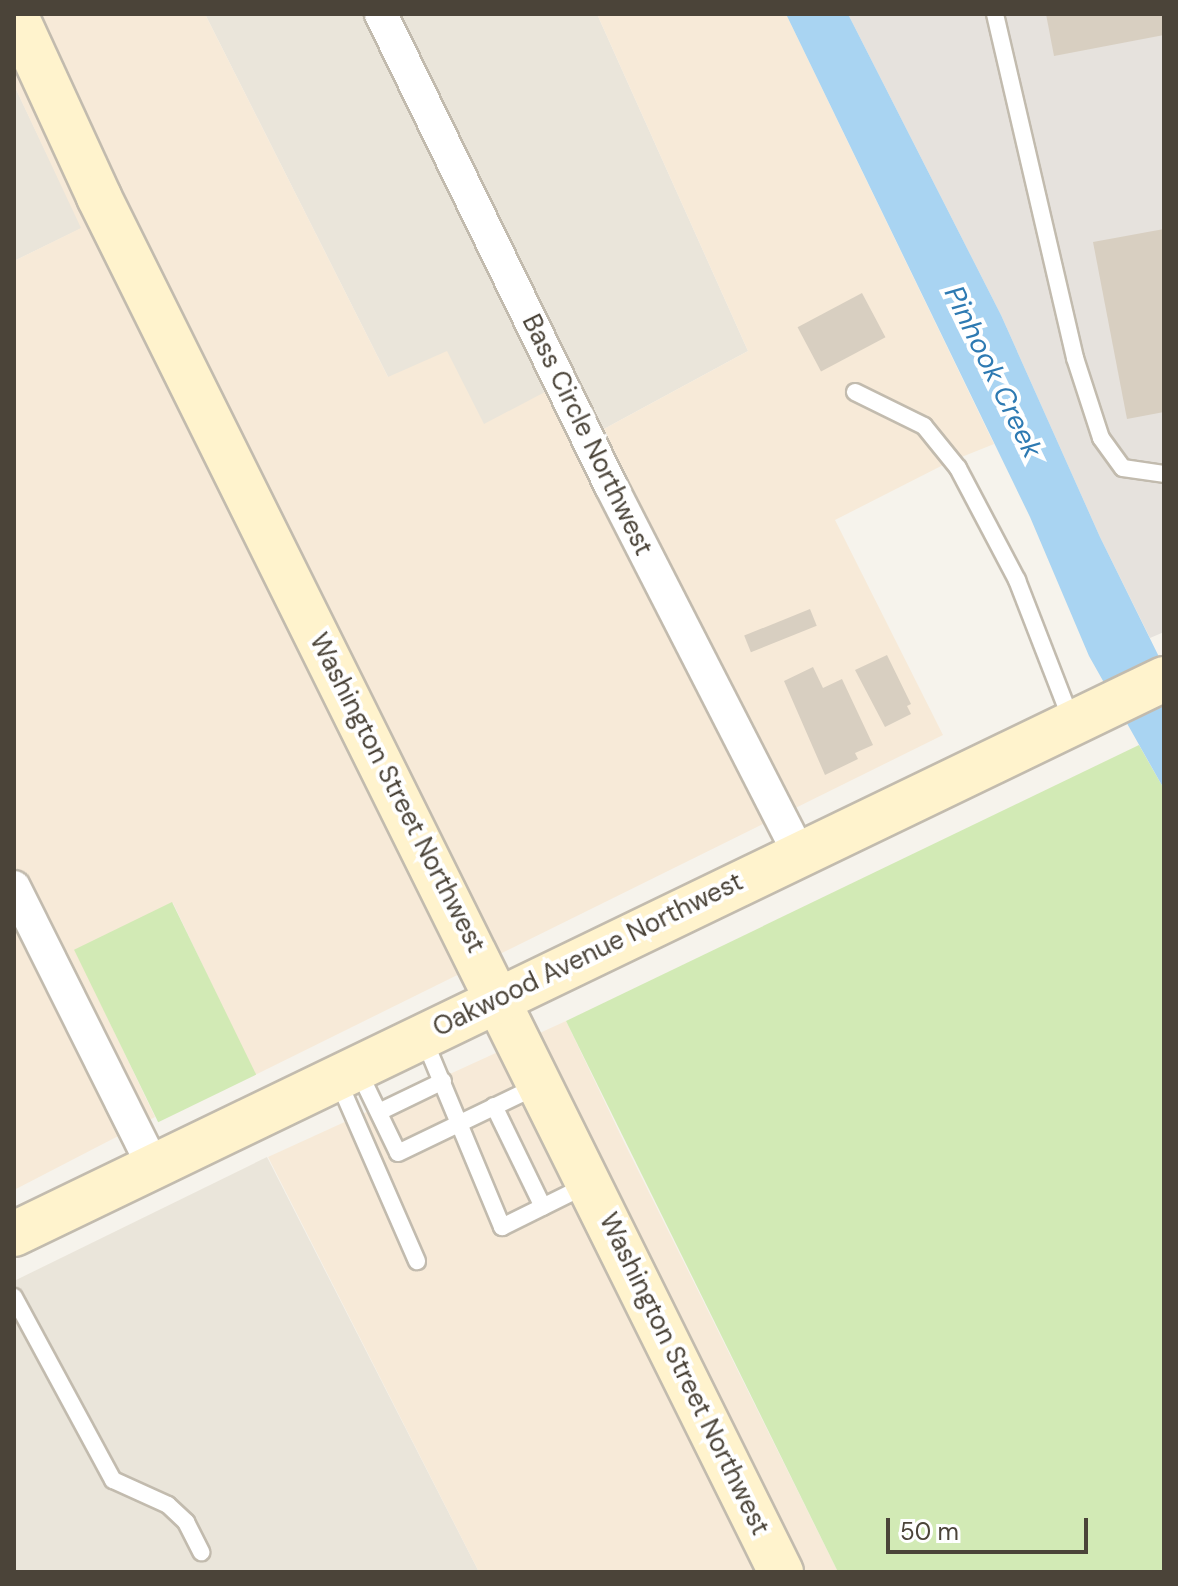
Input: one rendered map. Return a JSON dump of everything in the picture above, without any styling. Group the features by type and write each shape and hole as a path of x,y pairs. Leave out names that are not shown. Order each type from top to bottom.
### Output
{"main road":[{"name":"Washington Street Northwest","path":"15,14 99,197 499,998 781,1572"},
{"name":"Oakwood Avenue Northwest","path":"14,1234 1164,679"}],"street":[{"name":"Bass Circle Northwest","path":"381,14 611,486 799,854"},
{"path":"14,887 153,1166"}],"lane":[{"path":"995,14 1075,358 1101,438 1123,468 1164,474"},
{"path":"855,392 924,426 958,468 1090,714"},
{"path":"422,1035 462,1122 467,1147 502,1227 590,1184"},
{"path":"346,1072 379,1112 398,1153 541,1084"},
{"path":"346,1072 417,1261"},
{"path":"379,1112 443,1081"},
{"path":"494,1106 543,1207"},
{"path":"14,1297 113,1480 168,1505 186,1522 201,1552"}],"shaded area":[{"path":"14,14 205,14 388,377 447,351 484,424 562,383 591,436 748,351 597,14 786,14 994,444 949,462 835,520 943,735 255,1075 173,903 76,952 155,1117 14,1190 14,261 81,228 14,85"},
{"path":"205,14 597,14 748,351 591,436 484,425 388,377"},
{"path":"848,14 1164,14 1164,632 1150,638 1100,537 1001,315"},
{"path":"14,85 82,228 14,261"},
{"path":"566,1021 838,1572 479,1572 268,1157"},
{"path":"267,1157 479,1572 14,1572 14,1281"}],"green space":[{"path":"1139,745 1164,789 1164,1572 838,1572 566,1021"},
{"path":"172,902 256,1075 158,1122 74,950"}],"water":[{"name":"Pinhook Creek","path":"786,14 848,14 1001,315 1100,537 1164,667 1164,789 1089,656 1030,517"}],"building":[{"path":"1046,14 1164,14 1164,35 1054,56"},
{"path":"1164,229 1164,412 1127,419 1093,242"},
{"path":"862,293 885,337 821,371 798,327"},
{"path":"810,609 817,626 751,652 744,636"},
{"path":"887,655 911,704 907,706 911,714 885,727 855,670"},
{"path":"813,667 823,688 842,679 873,745 855,753 858,759 825,775 784,681"}]}
